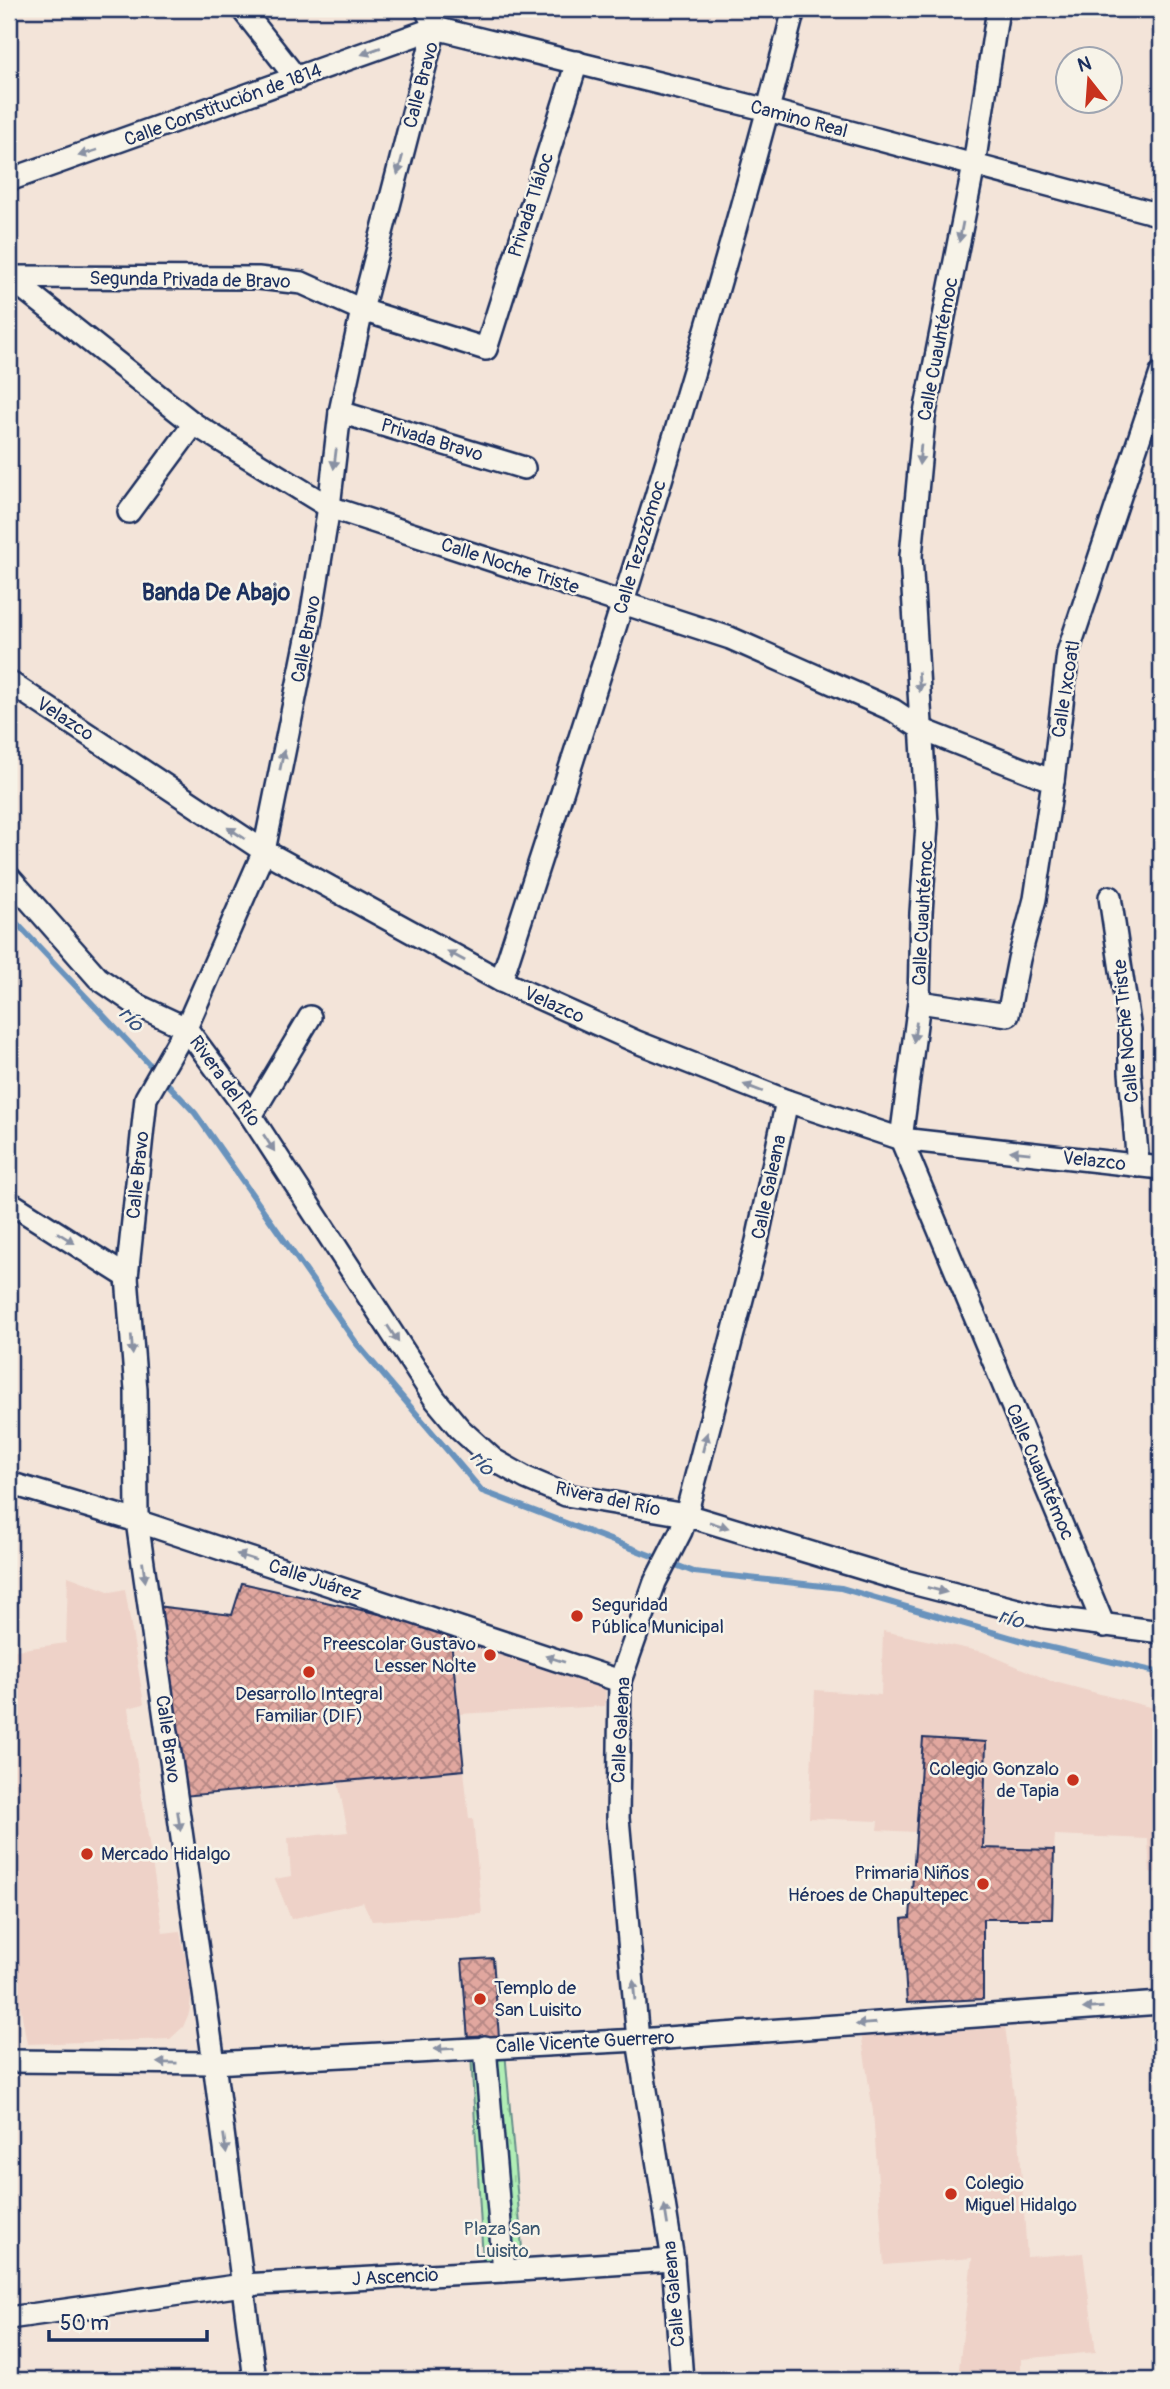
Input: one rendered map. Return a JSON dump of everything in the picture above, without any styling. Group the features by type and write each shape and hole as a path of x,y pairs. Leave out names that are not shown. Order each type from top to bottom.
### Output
{"street":[{"path":"242,9 298,79"},
{"name":"Calle Bravo","path":"255,2380 214,2063 137,1521 136,1390 127,1277 146,1098 184,1033 264,850 309,629 329,507 340,412 362,310 435,28 426,9"},
{"name":"Calle Tezozómoc","path":"501,981 624,604 768,110 794,9"},
{"name":"Calle Cuauhtémoc","path":"999,9 974,165 924,418 913,529 911,556 928,824 921,913 919,1002 901,1139 1104,1626"},
{"name":"Calle Constitución de 1814","path":"9,180 435,28"},
{"name":"Camino Real","path":"435,28 768,110 1161,215"},
{"name":"Privada Tláloc","path":"485,349 578,62"},
{"name":"Segunda Privada de Bravo","path":"9,277 258,278 302,283 362,310 485,349"},
{"name":"Calle Noche Triste","path":"9,277 194,424 329,507 730,638 893,710 923,730 1053,781"},
{"name":"Calle Ixcoatl","path":"919,1002 1008,1015 1035,900 1053,781 1068,652 1161,373"},
{"name":"Privada Bravo","path":"340,412 524,468"},
{"path":"129,512 194,424"},
{"name":"Velazco","path":"9,682 264,850 501,981 637,1042 787,1101 901,1139 1161,1168"},
{"path":"9,877 98,978 136,1005 184,1033"},
{"name":"Calle Noche Triste","path":"1111,897 1130,1030 1130,1072 1138,1166"},
{"path":"251,1116 310,1017"},
{"name":"Rivera del Río","path":"184,1033 251,1116 435,1399 460,1429 494,1460 526,1478 566,1494 1045,1617 1161,1632"},
{"name":"Calle Galeana","path":"682,2380 673,2260 638,2040 618,1818 620,1681 655,1583 684,1523 757,1241 787,1101"},
{"path":"9,1202 127,1277"},
{"name":"Calle Juárez","path":"9,1483 137,1521 620,1681"},
{"name":"Calle Vicente Guerrero","path":"9,2061 214,2063 638,2040 1161,2003"},
{"path":"485,2047 504,2272"},
{"name":"J Ascencio","path":"9,2318 243,2285 504,2272 673,2260"}],"shaded area":[{"name":"Mercado Hidalgo","path":"68,1576 111,1592 125,1589 144,1704 128,1708 163,1933 180,1931 192,1992 189,2013 183,2027 170,2039 27,2044 9,1941 9,1776 14,1776 9,1745 9,1651 66,1643"},
{"name":"Preescolar Gustavo Lesser Nolte","path":"450,1630 606,1680 605,1706 458,1714"},
{"name":"Colegio Gonzalo de Tapia","path":"883,1631 983,1652 1051,1681 1161,1710 1161,1872 1150,1873 1148,1839 1055,1835 1054,1850 983,1848 986,1742 923,1738 916,1832 877,1830 878,1821 809,1818 815,1690 881,1695"},
{"path":"464,1770 469,1819 473,1819 482,1914 372,1921 363,1902 291,1919 275,1879 291,1876 288,1838 348,1832 338,1782"},
{"name":"Colegio Miguel Hidalgo","path":"1004,2018 1019,2136 1027,2257 1083,2253 1096,2352 1021,2359 1021,2374 958,2377 972,2258 884,2265 873,2112 861,2033"}],"green space":[{"name":"Plaza San Luisito","path":"505,2051 523,2260 483,2261 471,2054"}],"building":[{"name":"Desarrollo Integral Familiar (DIF)","path":"242,1583 450,1630 464,1770 183,1796 155,1606 232,1615"},
{"name":"Primaria Niños Héroes de Chapultepec","path":"923,1738 986,1742 983,1848 1054,1850 1052,1919 983,1919 983,1999 907,2003 902,1919 910,1918"},
{"name":"Templo de San Luisito","path":"493,1958 499,2037 468,2040 462,1960"}],"waterway":[{"name":"río","path":"9,915 195,1113 357,1344 482,1491 694,1572 841,1588 1030,1643 1161,1673"}],"place":[{"name":"Seguridad Pública Municipal","path":"577,1616"},
{"name":"Preescolar Gustavo Lesser Nolte","path":"490,1655"},
{"name":"Desarrollo Integral Familiar (DIF)","path":"309,1672"},
{"name":"Colegio Gonzalo de Tapia","path":"1073,1780"},
{"name":"Mercado Hidalgo","path":"87,1854"},
{"name":"Primaria Niños Héroes de Chapultepec","path":"983,1884"},
{"name":"Templo de San Luisito","path":"480,1999"},
{"name":"Colegio Miguel Hidalgo","path":"951,2194"}],"district":[{"name":"Banda De Abajo","path":"216,592"}]}
